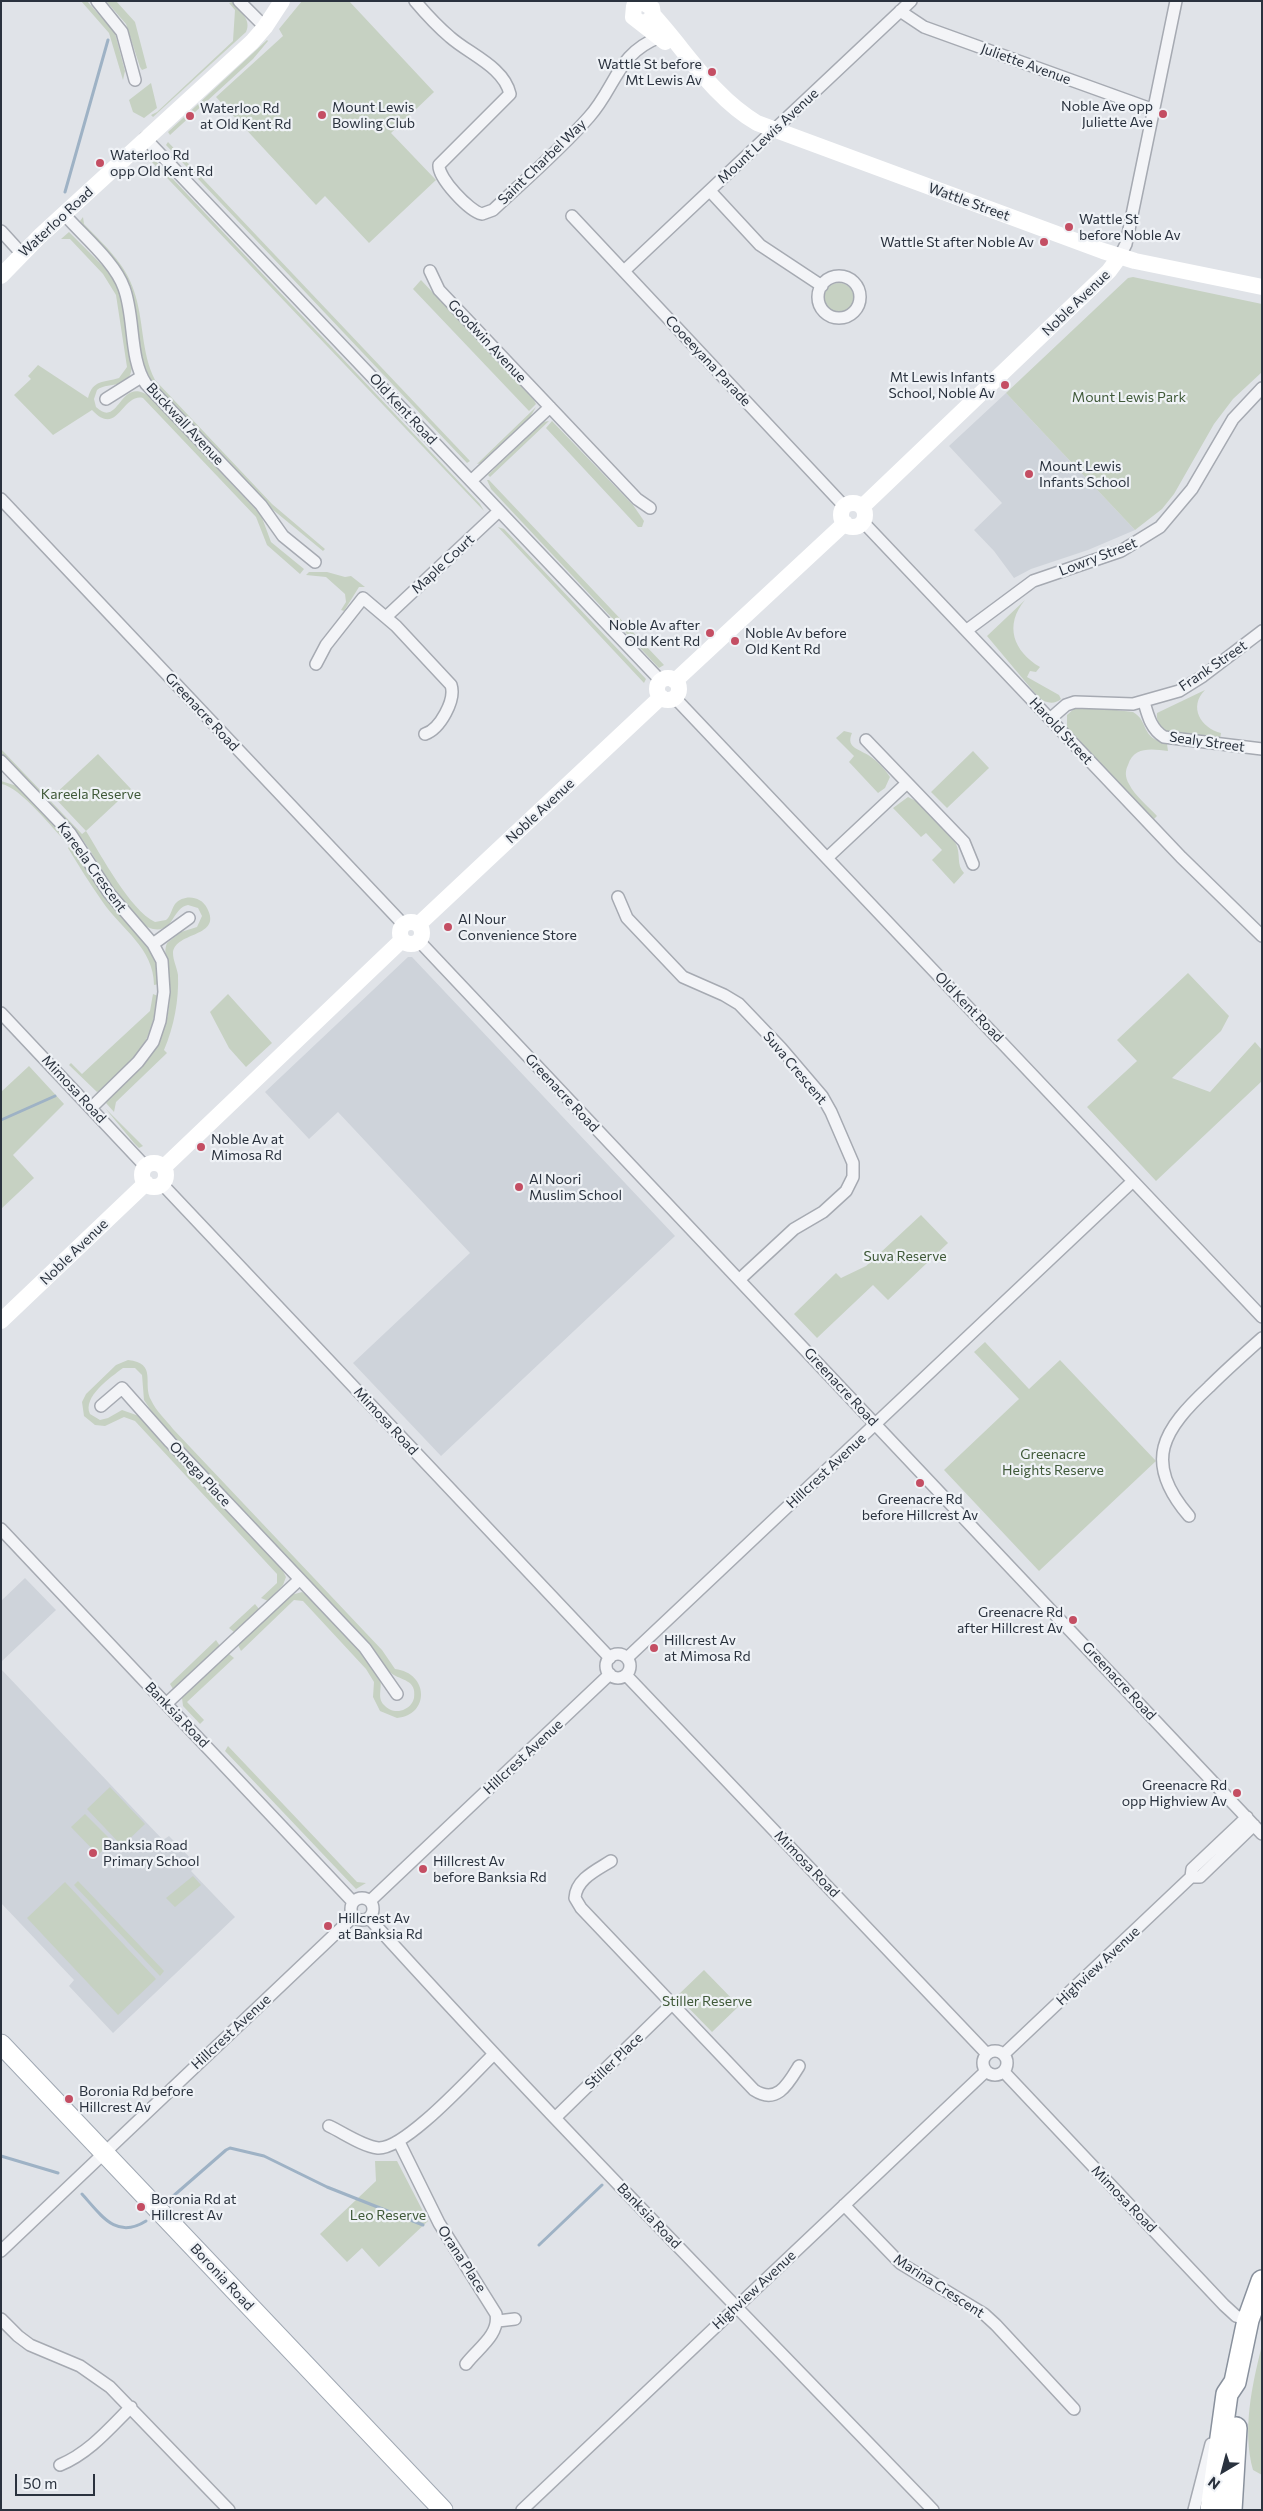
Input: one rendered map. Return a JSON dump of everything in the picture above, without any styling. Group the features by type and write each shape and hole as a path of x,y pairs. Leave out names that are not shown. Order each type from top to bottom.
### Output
{"highway":[{"path":"1201,2506 1227,2394 1235,2382 1248,2320 1262,2281"},
{"path":"1231,2510 1240,2399 1235,2382"}],"main road":[{"name":"Boronia Road","path":"1,2044 443,2510"}],"street":[{"path":"97,1 122,32 135,80"},
{"path":"239,1 265,27"},
{"name":"Waterloo Road","path":"1,276 145,138 252,42 265,27 282,1"},
{"name":"Saint Charbel Way","path":"415,1 452,39 497,72 505,80 509,88 510,94 439,165 442,178 470,207 482,214 492,210 589,118 610,88 619,68 626,59 645,43 660,36"},
{"name":"Mount Lewis Avenue","path":"624,271 911,1"},
{"name":"Noble Avenue","path":"863,514 1112,268 1120,256 1126,244 1176,1"},
{"name":"Wattle Street","path":"643,8 660,36 681,60 697,70"},
{"name":"Wattle Street","path":"643,8 684,50 697,70 720,96 744,115 774,130 1120,256 1262,288"},
{"name":"Juliette Avenue","path":"900,11 924,27 1154,110"},
{"name":"Old Kent Road","path":"145,138 1262,1317"},
{"path":"710,191 760,245 822,286"},
{"name":"Buckwall Avenue","path":"64,214 122,281 128,302 142,377 267,511 283,536 315,562"},
{"name":"Cooeeyana Parade","path":"572,216 845,515"},
{"path":"1,231 22,254"},
{"name":"Goodwin Avenue","path":"430,271 439,290 637,499 650,508"},
{"path":"106,399 142,377"},
{"name":"Lowry Street","path":"967,630 1033,581 1121,551 1160,527 1192,489 1233,418 1262,388"},
{"path":"471,481 550,407"},
{"name":"Greenacre Road","path":"1,499 408,930"},
{"path":"845,515 855,503 863,514"},
{"name":"Maple Court","path":"386,617 499,511"},
{"name":"Harold Street","path":"863,514 1050,719 1181,857 1262,936"},
{"name":"Noble Avenue","path":"164,1167 408,930 668,689 845,515"},
{"path":"316,664 326,645 363,598 386,617 446,677 452,688 452,699 439,723 426,734"},
{"name":"Frank Street","path":"1050,719 1066,705 1075,702 1117,705 1162,698 1193,683 1262,631"},
{"name":"Sealy Street","path":"1144,702 1152,725 1157,733 1164,737 1262,749"},
{"path":"866,740 964,842 973,864"},
{"name":"Kareela Crescent","path":"1,760 70,833 115,902 153,944 162,961 165,985 156,1034 138,1062 91,1108"},
{"path":"828,858 908,783"},
{"name":"Suva Crescent","path":"618,897 627,918 683,977 724,995 739,1004 781,1048 822,1096 831,1112 853,1164 853,1178 846,1191 823,1212 794,1229 740,1280"},
{"path":"153,944 189,918"},
{"path":"408,930 423,934 419,941"},
{"name":"Greenacre Road","path":"419,941 1254,1825"},
{"name":"Mimosa Road","path":"1,1013 145,1166"},
{"path":"153,1162 164,1167 166,1178 162,1184 156,1187 146,1183 142,1176 145,1166 153,1162"},
{"name":"Hillcrest Avenue","path":"627,1658 1133,1181"},
{"name":"Noble Avenue","path":"1,1321 146,1183"},
{"name":"Mimosa Road","path":"162,1184 610,1658"},
{"path":"1189,1516 1170,1491 1165,1476 1163,1453 1168,1435 1182,1413 1262,1338"},
{"name":"Omega Place","path":"101,1406 122,1388 170,1442 373,1657 397,1694"},
{"name":"Banksia Road","path":"1,1528 353,1902"},
{"path":"166,1704 299,1580"},
{"path":"620,1654 627,1658 630,1669 626,1675 616,1678 610,1674 606,1668 610,1658 620,1654"},
{"name":"Hillcrest Avenue","path":"370,1901 610,1674"},
{"name":"Mimosa Road","path":"626,1675 987,2054"},
{"name":"Highview Avenue","path":"1004,2054 1191,1877 1192,1869 1254,1825"},
{"path":"611,1861 586,1877 571,1898 763,2100 782,2089 799,2066"},
{"path":"360,1898 370,1901 373,1912 369,1918 363,1921 353,1917 350,1911 353,1902 360,1898"},
{"name":"Hillcrest Avenue","path":"1,2251 353,1917"},
{"name":"Banksia Road","path":"369,1918 494,2054 933,2510"},
{"name":"Stiller Place","path":"556,2117 672,2004"},
{"path":"996,2051 1004,2054 1008,2063 1004,2072 997,2075 986,2071 983,2062 987,2054 996,2051"},
{"path":"329,2126 377,2148 388,2148 414,2131 494,2054"},
{"name":"Highview Avenue","path":"522,2510 986,2071"},
{"name":"Mimosa Road","path":"1004,2072 1224,2305 1236,2316 1248,2320"},
{"name":"Orana Place","path":"399,2142 439,2223 490,2303 498,2321"},
{"name":"Marina Crescent","path":"844,2205 900,2262 984,2314 1074,2409"},
{"path":"1,2319 30,2345 94,2374 131,2407 229,2510"},
{"path":"466,2364 493,2334 498,2321 515,2319"},
{"path":"60,2465 76,2458 92,2446 131,2407"}],"shaded area":[{"name":"Mount Lewis Infants School","path":"1006,393 1135,530 1088,550 1031,569 1014,578 994,551 974,530 1002,503 949,446"},
{"name":"Al Noori Muslim School","path":"408,957 412,957 675,1236 441,1456 353,1363 470,1253 338,1112 309,1139 265,1092"},
{"path":"25,1578 56,1610 1,1662 1,1601"},
{"name":"Banksia Road Primary School","path":"1,1669 163,1840 169,1836 197,1865 191,1871 235,1917 113,2033 69,1986 74,1980 1,1903"}],"green space":[{"path":"81,1 87,1 115,33 125,71 123,80 109,33"},
{"path":"106,1 116,1 135,22 147,68 142,70 140,67 126,24"},
{"name":"Mount Lewis Bowling Club","path":"302,1 349,1 434,92 391,133 436,180 369,243 325,196 316,205 216,97 283,36 279,29"},
{"path":"232,2 242,12 246,20 246,32 153,117 151,115 157,112 233,41 235,10 229,3"},
{"path":"267,40 253,59 170,135 168,132"},
{"path":"151,83 157,108 144,118 133,112 129,100"},
{"path":"168,142 470,461 467,463 166,145"},
{"path":"153,158 480,504 484,511 150,160"},
{"path":"83,217 84,224 120,263 130,281 140,313 147,359 155,380 272,504 325,549 323,551 272,509 153,383 143,360 135,308 128,283 119,267 82,226 80,221"},
{"path":"69,232 104,267 117,285 122,299 132,363 131,372 124,382 97,390 94,399 96,407 104,412 110,412 132,392 140,392 150,397 261,515 271,542 304,569 300,574 267,545 256,517 143,398 136,398 114,417 108,419 101,417 92,410 53,435 14,395 31,379 28,376 38,365 88,398 96,385 119,378 127,367 116,295 103,274 70,239 61,239"},
{"name":"Mount Lewis Park","path":"1133,277 1262,304 1262,372 1233,399 1214,424 1174,494 1162,509 1135,530 1006,393 1128,278"},
{"path":"421,280 534,400 536,404 529,411 413,289"},
{"path":"839,283 849,288 854,298 849,308 839,313 829,308 824,298 829,288"},
{"path":"536,407 530,417 482,463 477,464"},
{"path":"549,421 490,477 488,475 543,422"},
{"path":"552,421 633,505 644,521 642,527 638,527 546,428"},
{"path":"487,480 664,665 659,668 656,665 491,489"},
{"path":"498,527 504,529 646,679 644,683"},
{"path":"309,572 327,572 345,577 351,576 365,587 359,587 344,611 341,610 346,602 345,594 326,577 306,575"},
{"path":"1025,600 1015,619 1014,637 1023,653 1040,667 1036,672 1030,671 1027,677 1059,695 1061,699 1053,703 1039,698 987,636"},
{"path":"1205,690 1200,697 1197,710 1199,716 1208,727 1221,733 1220,739 1169,732 1161,727 1157,719 1157,713"},
{"path":"1081,706 1133,712 1142,720 1152,737 1167,744 1168,751 1144,750 1139,752 1131,759 1126,770 1127,779 1138,797 1157,816 1153,820 1067,728 1067,715 1075,708"},
{"path":"844,731 852,733 850,738 852,746 876,761 890,777 885,788 878,793 849,762 854,756 836,738"},
{"path":"1,749 82,834 86,831 126,894 145,916 155,922 166,920 175,904 187,898 201,901 207,908 210,918 209,925 204,930 181,941 173,953 178,975 178,994 173,1023 164,1050 167,1053 116,1102 114,1112 106,1103 134,1075 154,1051 166,1023 170,985 165,953 167,943 181,932 197,927 202,916 198,908 188,905 183,907 165,927 153,929 142,924 115,892 78,834 1,753"},
{"path":"973,751 989,768 947,808 931,792"},
{"name":"Kareela Reserve","path":"98,754 131,789 86,831 53,796"},
{"path":"1,781 17,786 71,844 106,898 148,947 157,966 159,984 154,985 153,972 143,950 102,901 68,848 70,846 37,810 18,793 1,784"},
{"path":"908,797 916,801 937,821 956,844 960,866 964,873 954,884 932,860 942,850 926,833 921,837 893,808"},
{"path":"1188,973 1229,1016 1221,1031 1172,1078 1210,1092 1255,1042 1262,1050 1262,1081 1156,1181 1087,1107 1137,1061 1117,1040"},
{"path":"153,994 158,996 153,1021 142,1048 105,1087 97,1092 69,1065 71,1063 82,1074 150,1011"},
{"path":"228,994 272,1043 246,1067 229,1048 210,1012"},
{"path":"29,1066 64,1104 13,1155 34,1178 1,1209 1,1092"},
{"path":"105,1108 143,1146 139,1148 134,1143"},
{"name":"Suva Reserve","path":"921,1215 948,1243 888,1300 873,1285 817,1338 794,1314 836,1273 841,1278 866,1266"},
{"name":"Greenacre Heights Reserve","path":"985,1342 1029,1389 1060,1360 1156,1461 1039,1571 944,1470 1019,1399 974,1352"},
{"path":"128,1360 143,1365 146,1370 151,1400 158,1412 173,1429 382,1650 395,1669 406,1672 414,1678 419,1685 421,1694 420,1702 415,1710 408,1715 397,1718 380,1711 373,1697 374,1682 366,1669 303,1601 294,1600 241,1651 238,1645 291,1595 302,1592 330,1618 374,1669 379,1676 381,1684 380,1695 382,1702 388,1709 399,1711 407,1708 414,1698 411,1684 387,1670 365,1640 154,1415 144,1400 142,1375 135,1368 123,1368 99,1388 90,1401 90,1414 100,1420 122,1410 139,1416 160,1441 282,1569 286,1577 283,1585 268,1601 261,1598 277,1583 277,1574 135,1421 124,1417 105,1426 95,1425 84,1416 82,1402 86,1394 116,1365"},
{"path":"255,1604 259,1609 234,1632 229,1628"},
{"path":"216,1640 220,1646 173,1689 170,1684"},
{"path":"229,1654 234,1658 187,1702 204,1720 200,1724 183,1706 182,1698"},
{"path":"228,1746 357,1882 366,1883 356,1889 225,1751"},
{"path":"110,1787 145,1824 122,1846 87,1809"},
{"path":"85,1814 112,1841 98,1855 71,1827"},
{"path":"193,1876 201,1885 175,1907 166,1898"},
{"path":"78,1881 164,1971 160,1976 74,1885"},
{"path":"65,1882 156,1979 118,2015 27,1918"},
{"name":"Stiller Reserve","path":"704,1970 739,2006 712,2032 677,1996"},
{"name":"Leo Reserve","path":"375,2161 397,2161 428,2221 379,2267 362,2248 347,2262 320,2234 376,2181"},
{"path":"1262,2345 1262,2475 1253,2470 1248,2439 1248,2423 1252,2392"}],"waterway":[{"path":"65,192 108,40"},
{"path":"1,1120 55,1096"},
{"path":"171,2198 230,2148 264,2156 327,2187 423,2225"},
{"path":"1,2156 58,2173"},
{"path":"539,2245 602,2185"},
{"path":"82,2194 103,2217 118,2226 126,2228 146,2221"}],"place":[{"name":"Wattle St before Mt Lewis Av","path":"712,72"},
{"name":"Noble Ave opp Juliette Ave","path":"1163,114"},
{"name":"Mount Lewis Bowling Club","path":"322,115"},
{"name":"Waterloo Rd at Old Kent Rd","path":"190,116"},
{"name":"Waterloo Rd opp Old Kent Rd","path":"100,163"},
{"name":"Wattle St before Noble Av","path":"1069,227"},
{"name":"Wattle St after Noble Av","path":"1044,242"},
{"name":"Mt Lewis Infants School, Noble Av","path":"1005,385"},
{"name":"Mount Lewis Infants School","path":"1029,474"},
{"name":"Noble Av after Old Kent Rd","path":"710,633"},
{"name":"Noble Av before Old Kent Rd","path":"735,641"},
{"name":"Al Nour Convenience Store","path":"448,927"},
{"name":"Noble Av at Mimosa Rd","path":"201,1147"},
{"name":"Al Noori Muslim School","path":"519,1187"},
{"name":"Greenacre Rd before Hillcrest Av","path":"920,1483"},
{"name":"Greenacre Rd after Hillcrest Av","path":"1073,1620"},
{"name":"Hillcrest Av at Mimosa Rd","path":"654,1648"},
{"name":"Greenacre Rd opp Highview Av","path":"1237,1793"},
{"name":"Banksia Road Primary School","path":"93,1853"},
{"name":"Hillcrest Av before Banksia Rd","path":"423,1869"},
{"name":"Hillcrest Av at Banksia Rd","path":"328,1926"},
{"name":"Boronia Rd before Hillcrest Av","path":"69,2099"},
{"name":"Boronia Rd at Hillcrest Av","path":"141,2207"}]}
